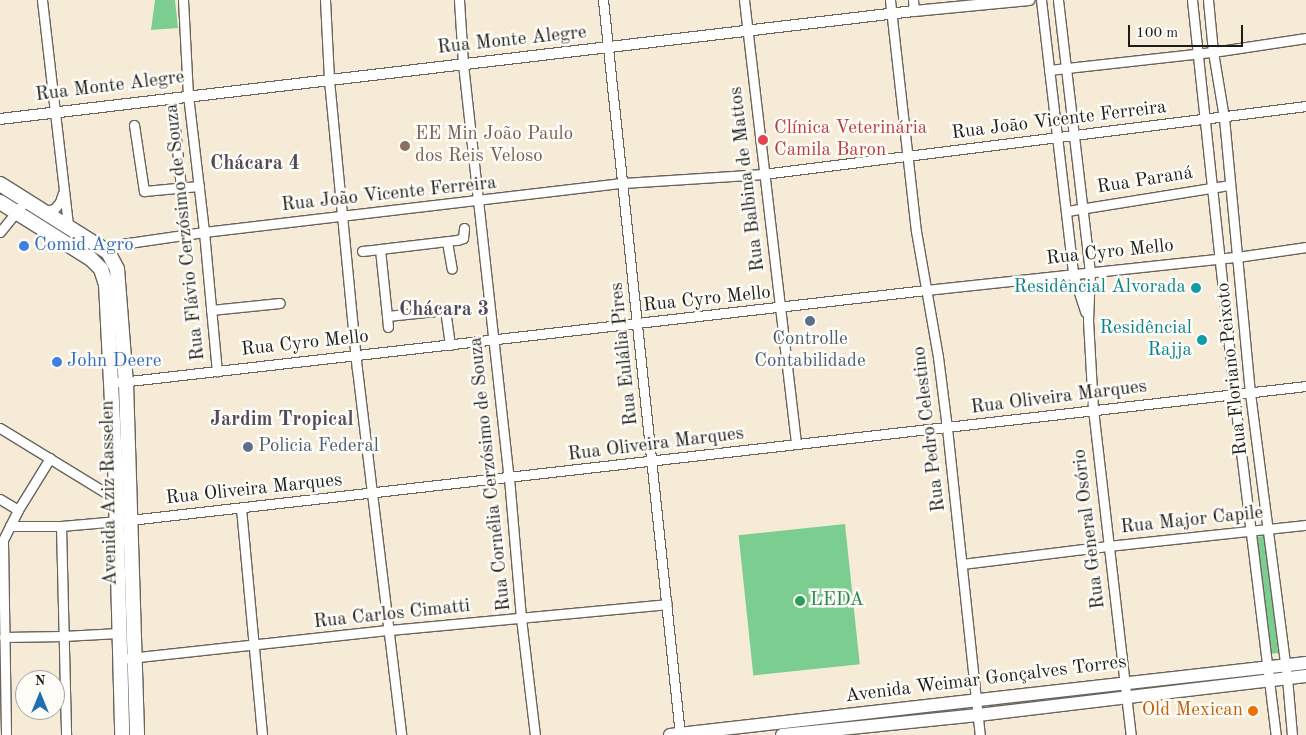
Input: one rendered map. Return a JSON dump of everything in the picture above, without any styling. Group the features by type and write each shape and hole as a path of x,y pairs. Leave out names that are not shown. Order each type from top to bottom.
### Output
{"main road":[{"path":"0,184 105,250"},
{"path":"0,202 16,212"},
{"name":"Avenida Aziz Rasselen","path":"16,212 91,259 101,269 106,284 112,383 115,498 125,517 119,632 126,659 137,735"},
{"name":"Avenida Aziz Rasselen","path":"105,250 117,269 126,382 126,659 122,735"},
{"name":"Avenida Weimar Gonçalves Torres","path":"782,735 976,700 1306,662"},
{"name":"Avenida Weimar Gonçalves Torres","path":"677,735 828,727 978,715 1306,676"}],"street":[{"path":"42,0 53,111 68,226"},
{"name":"Rua Flávio Cerzósimo de Souza","path":"183,0 188,96 204,232 217,371"},
{"path":"325,0 329,80 370,494 401,735"},
{"name":"Rua Cornélia Cerzósimo de Souza","path":"459,0 463,64 509,478 521,618 534,735"},
{"name":"Rua Eulália Pires","path":"603,0 610,48 667,604 677,735"},
{"name":"Rua Balbina de Mattos","path":"744,0 746,30 796,444"},
{"name":"Rua Pedro Celestino","path":"890,0 906,155 947,428 980,735"},
{"path":"913,0 914,11"},
{"name":"Rua Monte Alegre","path":"0,119 53,111 610,48 746,30 1029,0"},
{"name":"Rua General Osório","path":"1041,0 1073,274 1088,320"},
{"name":"Rua General Osório","path":"1058,0 1081,208 1090,271 1088,320 1093,409 1131,735"},
{"name":"Rua Floriano Peixoto","path":"1192,0 1196,54 1206,120 1234,395 1276,735"},
{"name":"Rua Floriano Peixoto","path":"1208,0 1213,52 1224,118 1250,393 1286,665 1292,735"},
{"path":"1049,70 1213,52 1306,38"},
{"name":"Rua João Vicente Ferreira","path":"105,250 204,232 624,183 763,174 1073,134 1224,118 1306,106"},
{"path":"174,119 181,188"},
{"path":"134,125 144,192 199,186"},
{"name":"Rua Paraná","path":"1067,211 1229,185"},
{"path":"44,211 54,208 60,202 63,191"},
{"path":"0,232 26,200"},
{"path":"362,251 448,242 463,238 464,228"},
{"path":"448,242 452,269"},
{"name":"Rua Cyro Mello","path":"112,383 494,341 1090,271 1237,257 1306,247"},
{"path":"380,249 388,327"},
{"path":"211,310 280,303"},
{"path":"387,316 445,310 450,345"},
{"name":"Rua Oliveira Marques","path":"10,526 61,526 125,517 242,508 1306,386"},
{"path":"0,428 115,498 125,517"},
{"path":"6,735 2,544 18,510 50,458"},
{"path":"0,499 18,510"},
{"path":"242,508 262,735"},
{"name":"Rua Major Capile","path":"962,564 1306,525"},
{"path":"61,526 66,735"},
{"name":"Rua Carlos Cimatti","path":"126,659 389,630 667,604"},
{"path":"4,637 63,636 119,632"}],"green space":[{"path":"155,0 175,0 178,28 151,30"},
{"name":"LEDA","path":"845,524 860,664 753,675 739,535"},
{"path":"1264,536 1278,653 1270,654 1256,537"}],"place":[{"name":"Clínica Veterinária Camila Baron","path":"763,140"},
{"name":"EE Min João Paulo dos Reis Veloso","path":"405,146"},
{"name":"Comid Agro","path":"24,246"},
{"name":"Residêncial Alvorada","path":"1196,288"},
{"name":"Controlle Contabilidade","path":"810,321"},
{"name":"Residêncial Rajja","path":"1202,340"},
{"name":"John Deere","path":"57,362"},
{"name":"Policia Federal","path":"248,447"},
{"name":"LEDA","path":"800,601"},
{"name":"Old Mexican","path":"1253,711"}],"district":[{"name":"Chácara 4","path":"255,164"},
{"name":"Chácara 3","path":"444,310"},
{"name":"Jardim Tropical","path":"282,420"}]}
